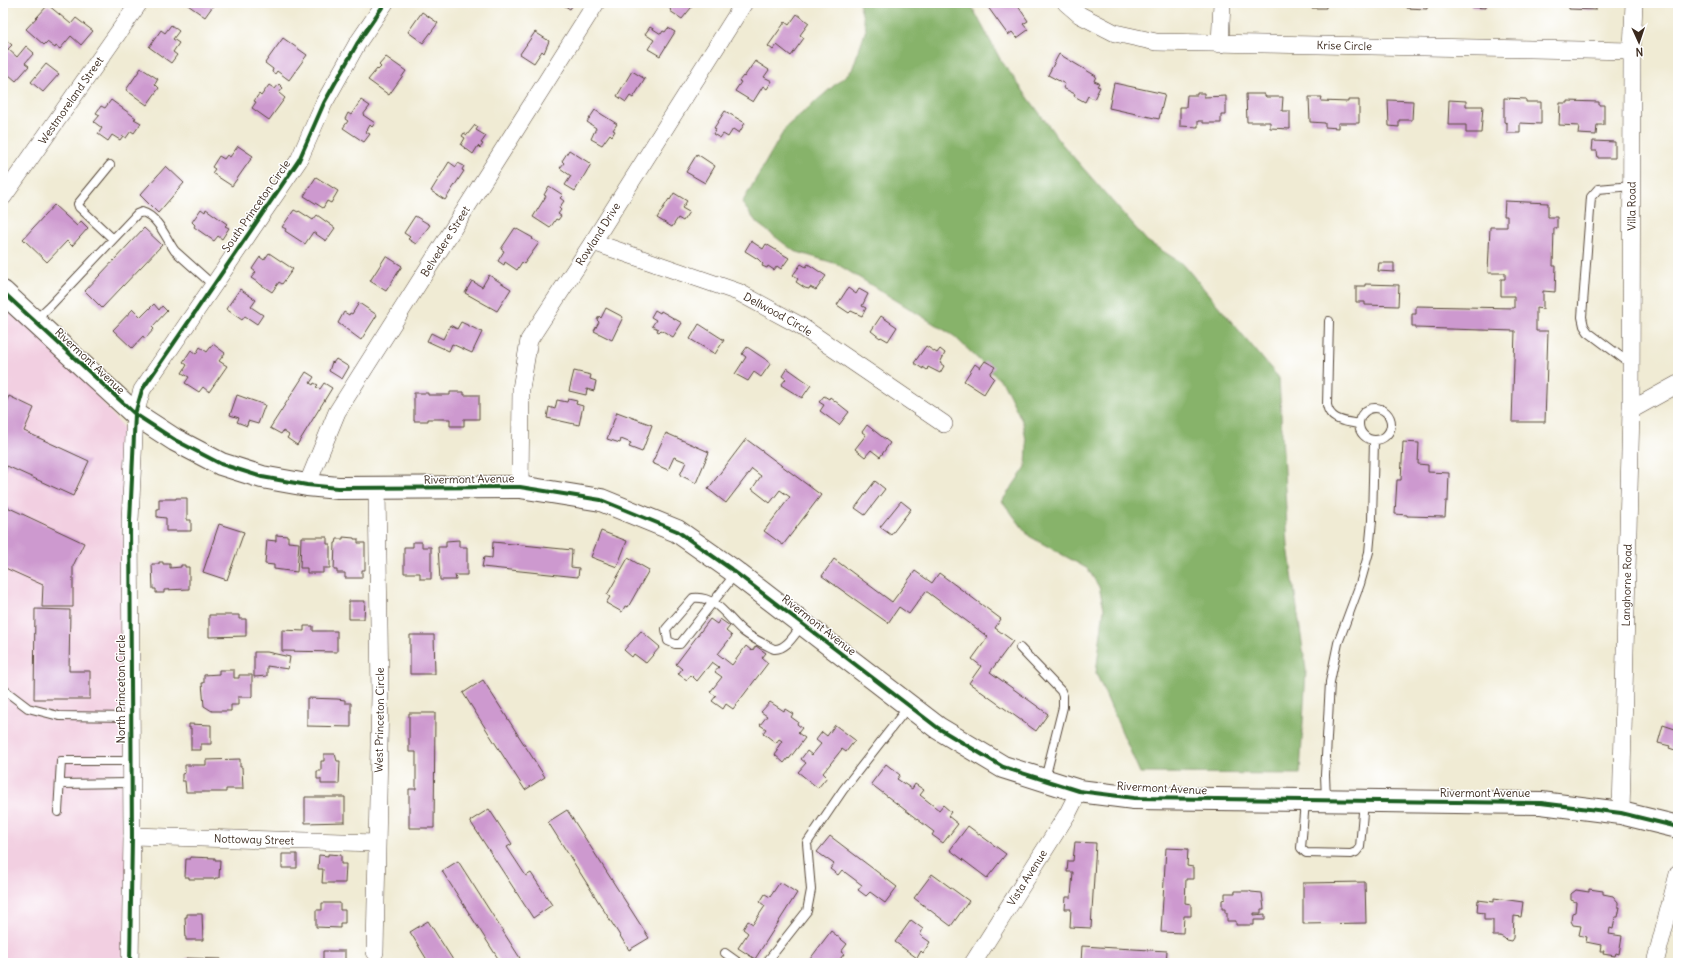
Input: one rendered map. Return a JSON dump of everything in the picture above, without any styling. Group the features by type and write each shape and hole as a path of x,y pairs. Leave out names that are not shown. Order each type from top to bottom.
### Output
{"main road":[{"name":"Rivermont Avenue","path":"3,292 135,414 175,440 221,464 262,477 307,485 338,488 377,489 520,487 601,500 677,531 736,573 938,728 1002,767 1079,791 1134,798 1541,803 1621,814 1678,827"}],"street":[{"name":"Westmoreland Street","path":"3,197 139,3"},
{"name":"South Princeton Circle","path":"135,414 142,390 299,160 324,103 357,44 385,3"},
{"name":"Belvedere Street","path":"307,485 337,412 596,3"},
{"name":"Rowland Drive","path":"520,487 521,389 529,340 593,242 744,3"},
{"name":"Krise Circle","path":"1066,3 1080,15 1115,33 1156,42 1632,51"},
{"path":"1220,44 1222,3"},
{"name":"Villa Road","path":"1631,410 1632,51 1634,3"},
{"name":"Dellwood Circle","path":"593,242 738,292 799,325 944,424"},
{"path":"1631,410 1678,384"},
{"name":"Langhorne Road","path":"1621,814 1631,410"},
{"name":"North Princeton Circle","path":"130,963 132,836 130,783 130,521 135,414"},
{"name":"West Princeton Circle","path":"375,952 380,694 377,489"},
{"name":"Vista Avenue","path":"973,963 1068,813 1079,791"},
{"name":"Nottoway Street","path":"132,836 376,843"},
{"path":"1654,963 1678,874"}],"lane":[{"path":"110,166 78,204 79,207 113,240"},
{"path":"1631,359 1624,359 1588,332 1584,326 1582,317 1591,197 1598,188 1632,186"},
{"path":"34,321 137,214 142,212 150,216 164,231 168,241 175,251 213,285"},
{"path":"1330,321 1328,412 1339,420 1358,424"},
{"path":"1376,408 1387,414 1391,425 1390,432 1380,440 1374,441 1363,435 1359,430 1358,424 1360,417 1364,412 1369,409 1376,408"},
{"path":"1364,801 1360,847 1356,852 1350,854 1306,854 1301,848 1315,801 1325,775 1330,682 1338,643 1360,584 1369,552 1372,520 1374,441"},
{"path":"736,573 713,602 680,644 668,641 666,629 693,598 699,597 713,602 745,633 774,649 779,649 784,646 803,624"},
{"path":"1020,648 1064,696 1063,707 1044,780"},
{"path":"3,689 28,708 59,716 130,717"},
{"path":"766,963 807,911 811,890 807,843 843,790 908,706"},
{"path":"58,812 61,761 130,761"},
{"path":"60,784 130,783"},
{"path":"725,954 739,963"}],"shaded area":[{"path":"3,294 47,333 125,430 128,963 3,963"}],"green space":[{"path":"859,3 970,3 1000,59 1062,144 1147,241 1183,264 1279,378 1288,546 1306,670 1300,774 1140,773 1096,673 1104,608 1099,587 1088,569 1029,536 1002,501 1026,467 1027,446 1023,423 1004,384 954,336 837,264 794,251 757,223 742,203 786,127 852,70 866,29"}],"building":[{"path":"185,3 215,3 205,17"},
{"path":"560,3 574,3 570,9"},
{"path":"662,3 695,3 682,19 670,11 671,10 668,7"},
{"path":"985,3 1016,3 1028,21 1023,24 1028,30 1017,38 1012,32 1008,35"},
{"path":"1312,3 1326,3 1326,8 1312,8"},
{"path":"1407,3 1427,3 1427,9 1407,8"},
{"path":"1471,3 1486,3 1486,8 1471,7"},
{"path":"1569,3 1601,4 1596,4 1596,10 1569,9"},
{"path":"48,5 71,24 76,18 93,31 81,45 71,36 60,49 56,46 55,48 47,42 44,45 26,29"},
{"path":"422,12 438,23 423,43 408,32"},
{"path":"797,14 809,23 800,35 804,38 791,56 777,45 773,50 768,46 785,22 789,25"},
{"path":"171,25 179,31 173,39 179,43 173,52 177,55 171,63 149,47 161,30 165,33"},
{"path":"650,27 661,34 668,28 675,32 660,56 648,49 654,40 645,34"},
{"path":"535,32 549,41 544,53 542,51 534,63 520,54"},
{"path":"4,38 12,45 8,49 17,57 26,46 34,53 25,63 29,66 16,81 9,75 6,78 3,75"},
{"path":"283,38 307,55 289,80 277,71 275,74 272,72 273,69 265,63"},
{"path":"1059,54 1096,76 1094,81 1099,83 1097,86 1100,87 1094,99 1088,96 1085,102 1074,96 1075,94 1063,88 1065,84 1048,75"},
{"path":"386,57 406,71 389,95 368,80 377,69 378,70 381,67 379,65"},
{"path":"755,61 769,70 764,77 772,81 767,89 763,86 753,102 735,91 741,82 739,81 743,76 744,77"},
{"path":"46,64 59,74 43,92 31,82"},
{"path":"141,68 158,79 155,84 159,88 147,105 126,90"},
{"path":"632,71 645,79 633,98 630,96 626,102 617,96"},
{"path":"1114,83 1165,94 1159,119 1109,108"},
{"path":"279,84 283,88 279,93 285,98 269,120 252,108 256,102 254,101 259,94 261,96 269,85 275,89"},
{"path":"1197,93 1204,93 1204,97 1226,96 1226,115 1221,115 1221,123 1203,123 1203,121 1198,121 1198,127 1180,126 1180,107 1186,107 1187,95 1197,95"},
{"path":"1246,94 1264,94 1266,97 1283,97 1282,111 1290,111 1290,129 1270,128 1270,122 1247,122"},
{"path":"1309,97 1322,97 1321,101 1348,102 1348,100 1359,100 1359,123 1338,123 1338,128 1325,127 1325,123 1310,122"},
{"path":"1504,98 1526,99 1526,102 1541,102 1541,124 1520,123 1520,133 1507,133 1507,123 1504,122"},
{"path":"111,100 141,123 134,133 131,131 126,138 123,136 120,140 112,135 108,141 98,134 102,128 94,122 100,115 96,113 101,106 105,108"},
{"path":"361,100 370,106 363,115 375,123 372,127 370,125 366,132 370,134 364,142 343,128 348,121 345,119 348,113 351,115"},
{"path":"1388,100 1413,101 1412,120 1399,120 1399,127 1389,126"},
{"path":"1449,100 1466,101 1466,106 1483,106 1481,133 1466,133 1466,125 1448,125"},
{"path":"1568,101 1599,102 1599,105 1604,105 1604,125 1597,125 1596,135 1578,134 1579,126 1559,125 1560,103 1568,103"},
{"path":"595,110 617,124 613,130 615,131 612,136 610,134 602,145 591,139 596,128 587,122"},
{"path":"725,111 745,123 739,133 733,129 728,137 723,134 720,138 713,134 716,129 714,128"},
{"path":"475,125 478,127 476,130 486,136 481,143 483,144 480,148 478,146 473,154 461,145 465,138 462,136 464,133 467,135"},
{"path":"1593,141 1615,142 1615,158 1598,158 1597,151 1592,151"},
{"path":"238,146 253,156 232,186 212,173 215,169 212,167 219,156 224,159 227,155 230,157"},
{"path":"569,150 591,164 575,191 565,185 571,176 560,168 564,163 562,161"},
{"path":"697,154 715,166 705,183 686,172"},
{"path":"449,162 456,167 458,163 464,166 462,170 464,171 445,200 431,191"},
{"path":"166,166 184,183 158,213 140,195"},
{"path":"316,177 338,191 331,203 327,201 323,208 304,196"},
{"path":"549,186 563,195 560,198 564,201 559,208 561,210 558,214 561,216 558,220 556,219 550,228 533,217 546,196 544,195"},
{"path":"674,193 687,201 682,208 689,212 683,221 678,218 672,227 657,218"},
{"path":"1505,201 1548,203 1548,217 1557,217 1557,228 1554,228 1553,266 1556,266 1555,292 1543,291 1543,309 1536,308 1536,331 1548,331 1545,422 1512,422 1515,331 1416,328 1416,326 1412,326 1412,314 1416,314 1416,306 1514,308 1514,296 1501,296 1501,279 1505,279 1505,273 1488,273 1490,227 1507,227 1507,216 1504,216"},
{"path":"54,205 77,226 81,221 88,228 72,246 67,241 47,262 23,239"},
{"path":"201,209 205,212 206,209 227,224 225,226 229,228 222,239 218,236 214,241 194,227 195,225 192,222"},
{"path":"294,210 299,211 313,220 317,215 335,228 326,241 313,232 305,244 285,231 286,229 282,227"},
{"path":"415,216 430,225 416,244 408,239 410,237 404,233"},
{"path":"144,228 162,245 102,308 85,291"},
{"path":"515,228 539,243 524,264 522,262 517,270 505,262 504,265 498,261 504,251 501,249"},
{"path":"751,241 763,249 766,244 789,258 781,269 777,266 774,270 768,266 767,268 762,266 763,264 758,259 745,251"},
{"path":"269,253 293,269 282,284 279,282 272,292 251,278 256,272 252,269 260,257 264,260"},
{"path":"386,256 402,266 386,291 370,281"},
{"path":"1379,263 1394,263 1394,272 1378,271"},
{"path":"801,264 806,267 808,264 826,276 816,290 810,287 809,289 805,288 796,282 798,279 793,275"},
{"path":"489,275 511,289 497,311 465,293 472,281 482,287"},
{"path":"1365,284 1399,285 1398,306 1365,305 1365,302 1356,302 1356,286 1365,286"},
{"path":"848,288 856,294 859,289 868,294 862,306 866,308 862,316 851,311 849,313 837,305"},
{"path":"240,289 256,300 251,307 263,315 257,324 245,316 242,320 226,309"},
{"path":"359,303 377,315 361,340 338,323 344,312 349,315 350,313 352,314"},
{"path":"154,304 159,310 162,306 167,311 152,327 154,329 145,339 143,336 132,348 113,330 133,309 141,317"},
{"path":"606,308 623,317 612,340 594,331 599,322 597,320 599,316 601,318"},
{"path":"655,310 660,313 661,311 682,323 673,337 661,330 659,332 657,331 658,329 652,326 656,320 651,317"},
{"path":"881,316 897,327 888,341 881,337 880,338 871,331"},
{"path":"461,322 482,332 472,353 452,344 449,351 427,341 431,333 443,339 450,325 457,329"},
{"path":"699,324 724,340 715,354 690,339"},
{"path":"213,344 225,353 219,361 227,366 209,392 203,387 199,392 185,383 189,377 182,373 187,365 183,362 191,350 196,354 200,347 207,352"},
{"path":"926,346 937,353 940,349 945,353 940,363 944,366 940,373 928,367 927,370 923,367 923,369 914,363"},
{"path":"747,347 771,363 761,377 754,372 748,381 735,374 746,357 742,354"},
{"path":"336,359 349,367 342,379 329,371 332,362 333,363"},
{"path":"985,361 995,367 990,374 994,378 984,394 964,381 975,364 980,368"},
{"path":"787,368 811,385 802,398 781,385 786,379 782,376"},
{"path":"574,371 591,375 590,379 596,381 594,391 587,389 586,395 569,391"},
{"path":"306,372 314,377 310,383 313,385 314,383 318,385 316,387 320,389 324,383 332,388 297,445 287,438 289,435 283,431 281,434 270,428"},
{"path":"450,392 464,392 464,395 479,395 479,419 464,419 464,426 450,426 450,419 428,419 428,421 414,421 414,393 428,393 428,395 450,395"},
{"path":"237,395 265,405 258,424 248,421 247,426 237,422 239,418 230,415"},
{"path":"9,396 34,408 24,431 89,461 73,496 7,466 3,475 3,409"},
{"path":"824,396 829,399 830,397 849,412 839,425 820,411 824,405 819,402"},
{"path":"568,399 577,401 576,404 583,406 579,425 547,418 549,407 555,409 557,400 567,402"},
{"path":"617,412 652,425 642,452 629,447 631,443 621,439 620,443 607,439"},
{"path":"867,425 890,443 880,457 871,450 865,457 855,449 866,435 862,432"},
{"path":"666,433 709,452 696,483 680,475 686,462 674,457 668,470 652,463"},
{"path":"746,439 821,495 783,545 764,531 790,497 780,490 770,503 752,489 761,476 752,469 726,503 708,489"},
{"path":"1403,442 1419,443 1418,464 1428,465 1428,472 1449,473 1448,501 1446,501 1445,517 1407,516 1395,514 1397,480 1401,480"},
{"path":"875,481 885,489 865,515 855,508"},
{"path":"187,498 187,520 191,520 191,531 166,531 166,518 157,517 159,499"},
{"path":"901,501 911,509 891,535 880,527"},
{"path":"3,505 84,543 73,566 73,607 42,607 43,585 3,567"},
{"path":"219,524 244,532 227,580 203,572"},
{"path":"601,531 627,541 617,567 591,557"},
{"path":"276,535 288,536 288,542 299,543 297,572 274,569 274,565 265,564 267,540 276,541"},
{"path":"301,537 327,537 327,544 330,544 330,568 323,568 323,573 307,573 307,568 300,568"},
{"path":"343,537 358,539 358,543 365,543 365,570 362,570 362,578 345,578 345,573 337,573 337,570 334,570 335,543 337,539 343,539"},
{"path":"459,540 459,547 467,547 467,575 455,575 456,580 440,580 438,547 446,547 446,541"},
{"path":"413,542 422,542 422,547 431,547 431,579 420,579 420,573 404,573 404,547 413,547"},
{"path":"493,542 572,550 571,567 579,568 578,577 482,567 484,557 492,558"},
{"path":"628,558 649,570 628,607 625,606 622,612 606,603 610,597 607,595"},
{"path":"834,559 892,602 915,571 932,583 939,573 1001,619 995,628 1013,641 990,672 1048,714 1036,731 969,683 981,666 972,659 988,637 926,591 909,614 899,607 888,623 822,576"},
{"path":"159,562 163,562 163,564 170,564 170,568 181,567 181,565 189,567 189,589 164,590 164,593 156,593 156,589 153,589 152,564 159,564"},
{"path":"349,601 365,601 364,619 349,619"},
{"path":"35,609 70,610 69,671 90,671 90,699 34,699"},
{"path":"209,615 239,615 239,619 246,619 246,636 209,637"},
{"path":"710,619 717,624 720,619 730,626 726,631 732,636 718,654 732,665 746,646 752,651 756,646 766,653 762,658 768,663 733,709 726,704 723,709 712,701 716,696 710,692 722,677 715,672 719,667 712,662 697,681 691,675 687,680 678,674 682,669 676,664"},
{"path":"304,626 313,626 313,631 337,631 337,652 282,651 282,630 304,631"},
{"path":"641,631 660,647 646,663 634,654 632,657 624,650"},
{"path":"410,635 434,635 435,674 410,674"},
{"path":"254,652 267,652 290,657 288,669 267,666 267,676 254,677"},
{"path":"219,670 234,670 234,678 239,678 239,675 252,675 252,696 238,697 238,705 231,705 231,711 212,711 204,706 202,683 204,683 204,675 219,674"},
{"path":"483,680 545,777 525,790 463,693"},
{"path":"307,698 337,699 345,700 345,703 351,703 351,727 307,726"},
{"path":"770,702 784,711 785,709 793,714 791,717 798,722 797,724 802,728 798,733 805,738 789,759 788,758 784,763 775,755 778,751 776,750 782,741 779,739 776,743 763,733 766,729 760,725 767,716 761,712"},
{"path":"409,713 435,713 434,828 409,828 409,789 416,789 416,752 409,752"},
{"path":"189,724 211,725 211,744 201,744 201,750 191,750 191,728 189,728"},
{"path":"835,725 855,740 846,752 842,749 823,773 827,777 818,788 798,772 806,763 801,759 807,751 812,755 821,744 816,740 822,732 827,736"},
{"path":"1663,725 1678,730 1678,751 1669,748 1670,746 1658,743"},
{"path":"324,754 335,754 337,761 340,761 339,784 321,784 321,779 317,779 317,771 321,771 321,761 324,761"},
{"path":"240,759 243,789 226,789 226,792 186,792 185,781 182,781 182,774 185,773 185,765 206,765 206,760"},
{"path":"886,764 900,775 897,779 912,789 915,784 924,790 920,795 939,810 943,805 951,812 948,816 958,824 943,843 932,835 934,832 871,784"},
{"path":"305,797 345,797 345,822 305,823"},
{"path":"489,809 512,844 507,847 526,876 531,873 552,905 533,918 470,821"},
{"path":"567,810 649,938 629,950 548,822"},
{"path":"968,826 1006,854 987,878 950,850"},
{"path":"830,836 897,887 885,903 870,892 866,896 858,890 862,885 842,870 838,875 830,869 834,864 817,852"},
{"path":"1075,842 1096,843 1091,928 1070,927 1071,909 1065,909 1066,897 1071,897 1073,872 1067,872 1068,861 1073,861"},
{"path":"1166,848 1188,849 1187,866 1193,867 1193,879 1186,879 1185,903 1191,904 1191,916 1184,916 1183,933 1161,932"},
{"path":"282,854 297,854 297,868 282,868"},
{"path":"328,854 341,855 341,864 346,864 345,883 322,883 323,869 318,869 319,855 328,856"},
{"path":"190,857 215,858 215,860 220,860 219,878 189,879 189,877 185,877 186,859 190,859"},
{"path":"458,861 520,958 512,963 501,963 442,871"},
{"path":"932,874 969,901 951,926 914,898"},
{"path":"780,882 797,893 755,959 738,948 748,933 743,929 748,921 753,924 765,906 760,902 765,894 770,897"},
{"path":"1365,882 1366,923 1303,924 1303,883"},
{"path":"1589,889 1603,891 1603,894 1613,896 1618,902 1618,907 1620,907 1618,917 1615,917 1613,929 1610,928 1609,934 1622,936 1619,954 1616,953 1615,956 1603,954 1604,951 1600,951 1601,945 1586,942 1587,937 1579,935 1581,926 1573,925 1571,921 1572,913 1575,912 1576,902 1571,900 1571,894 1576,890 1589,892"},
{"path":"1235,891 1262,893 1264,909 1261,909 1261,913 1254,913 1254,915 1265,914 1265,920 1254,920 1254,925 1236,925 1236,921 1227,921 1227,913 1225,913 1225,909 1222,909 1222,900 1225,899 1225,893 1235,893"},
{"path":"1494,898 1523,902 1521,917 1514,916 1513,938 1511,941 1500,936 1493,936 1493,920 1484,920 1484,913 1477,912 1478,900 1494,902"},
{"path":"322,903 340,903 340,910 345,910 345,923 340,923 340,928 316,927 316,910 322,910"},
{"path":"187,914 202,914 203,940 186,940 185,917 187,917"},
{"path":"911,920 923,929 920,935 930,942 923,953 921,951 917,958 895,942"},
{"path":"428,921 455,963 429,963 410,932"},
{"path":"831,931 847,944 841,952 844,954 837,963 807,963"},
{"path":"1082,946 1167,951 1166,963 1081,963"},
{"path":"323,951 345,951 345,963 323,963"},
{"path":"186,958 221,959 221,963 186,963"}],"cycle path":[{"path":"130,963 132,836 130,521 135,414 142,390 299,160 324,103 357,44 385,3"},
{"path":"3,292 135,414 175,440 221,464 262,477 307,485 338,488 520,487 601,500 677,531 731,569 938,728 1003,767 1079,791 1134,798 1541,803 1621,813 1678,827"}]}
